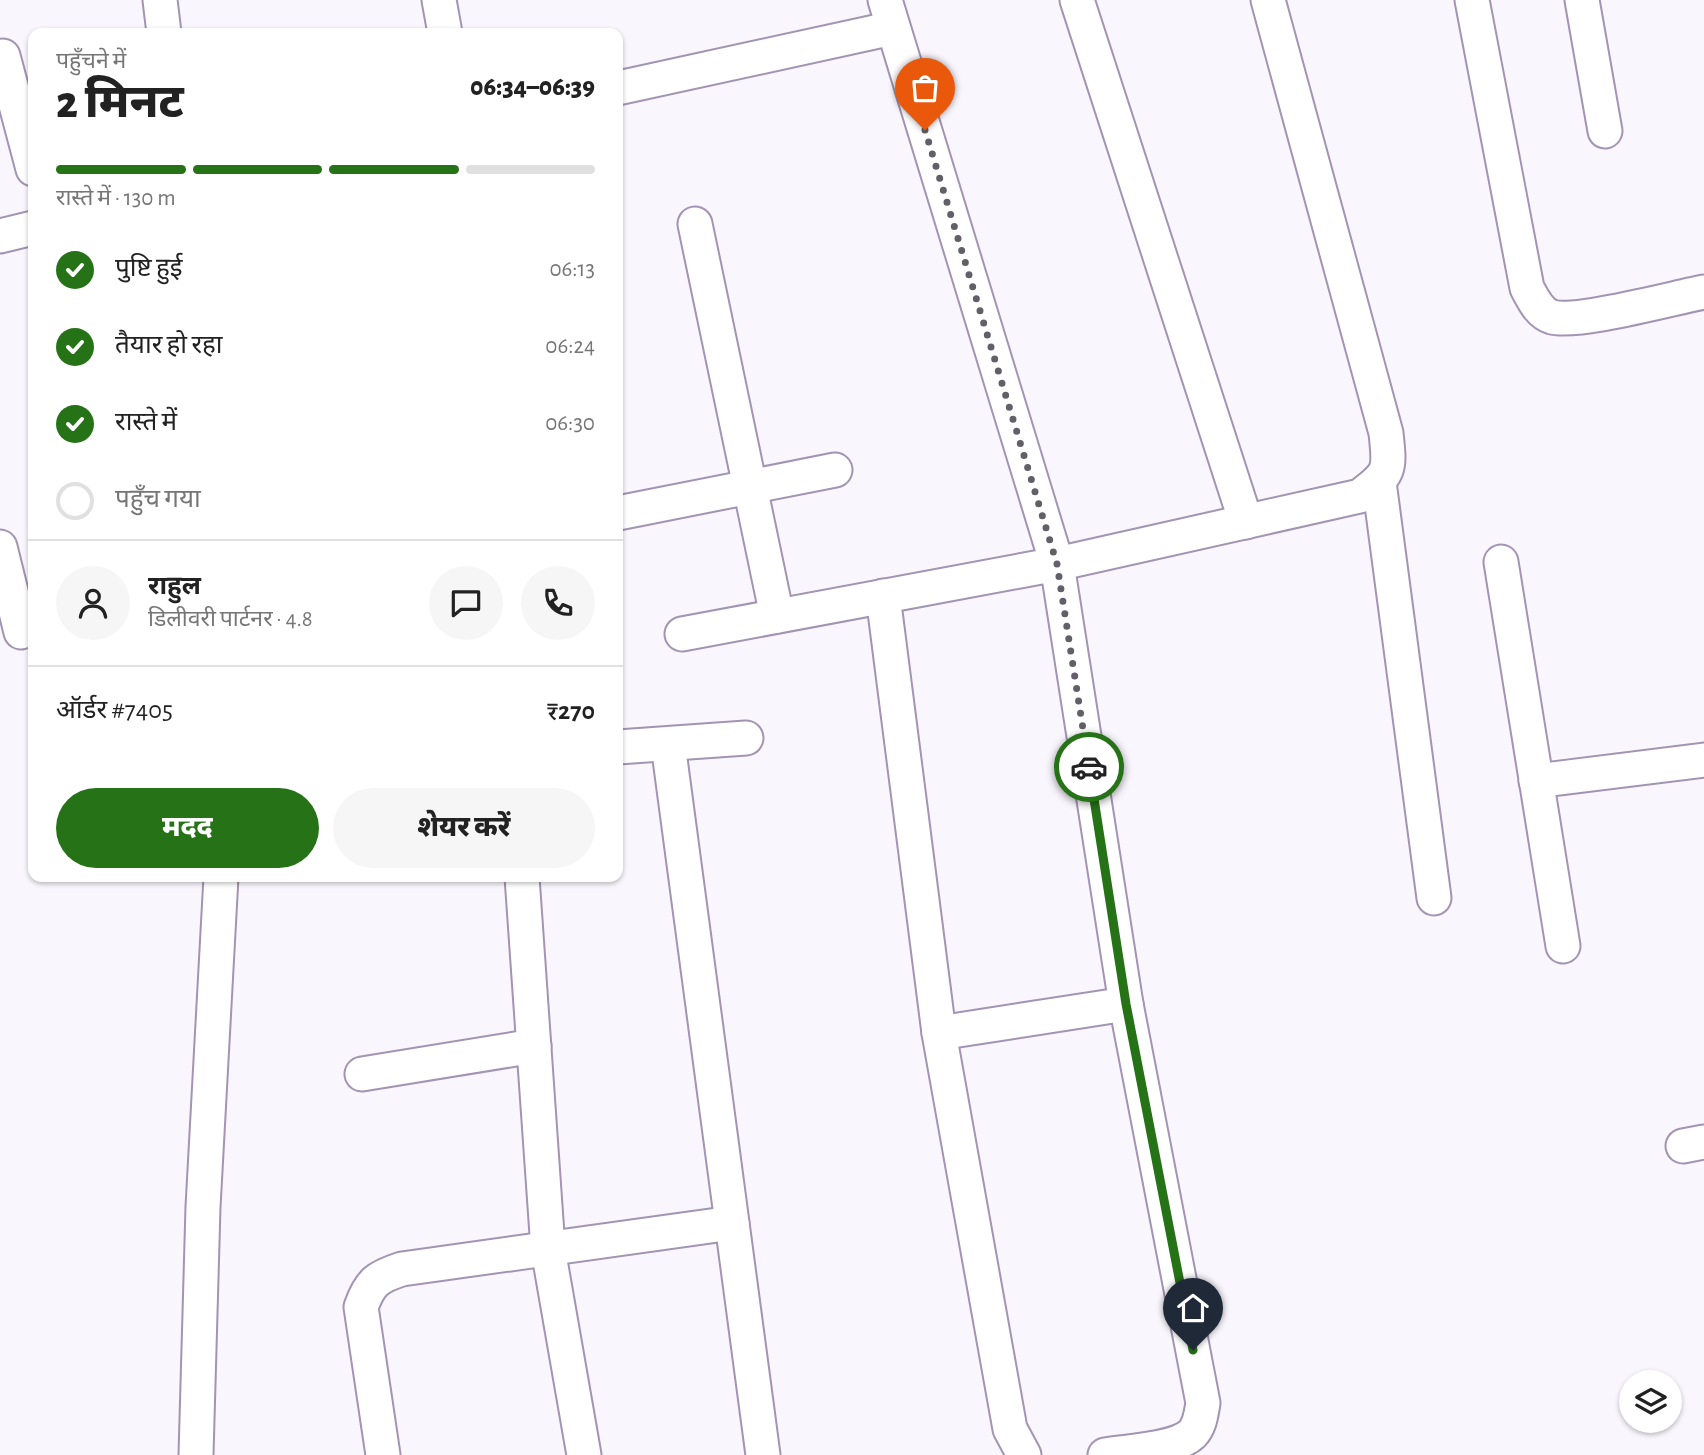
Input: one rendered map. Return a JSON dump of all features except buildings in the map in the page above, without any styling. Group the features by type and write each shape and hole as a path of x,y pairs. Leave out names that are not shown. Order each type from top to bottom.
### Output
{"street":[{"path":"160,0 163,28"},
{"path":"439,0 444,28"},
{"path":"1077,0 1246,522"},
{"path":"682,634 1057,564 1360,496 1379,482 1389,465 1385,433 1268,0"},
{"path":"1472,0 1527,288 1538,308 1550,317 1573,319 1704,292"},
{"path":"1581,0 1605,131"},
{"path":"623,87 889,14 1057,564 1126,1004 1203,1403 1200,1421 1191,1435 1171,1444 1105,1455"},
{"path":"12,56 7,102 28,156"},
{"path":"695,224 776,616"},
{"path":"0,236 28,229"},
{"path":"623,512 835,470"},
{"path":"1379,482 1434,898"},
{"path":"0,547 18,633"},
{"path":"1501,562 1563,946"},
{"path":"883,596 939,1033 1010,1429 1024,1455"},
{"path":"623,747 746,738"},
{"path":"668,744 763,1455"},
{"path":"1536,781 1704,760"},
{"path":"196,1455 203,1207 221,882"},
{"path":"522,882 548,1249 583,1455"},
{"path":"939,1033 1126,1004"},
{"path":"362,1074 534,1046"},
{"path":"383,1455 361,1307 368,1288 384,1275 402,1269 732,1223"}],"way so far":[{"path":"925,130 1057,564 1089,767"}],"route":[{"path":"1089,767 1126,1004 1193,1350"}]}
